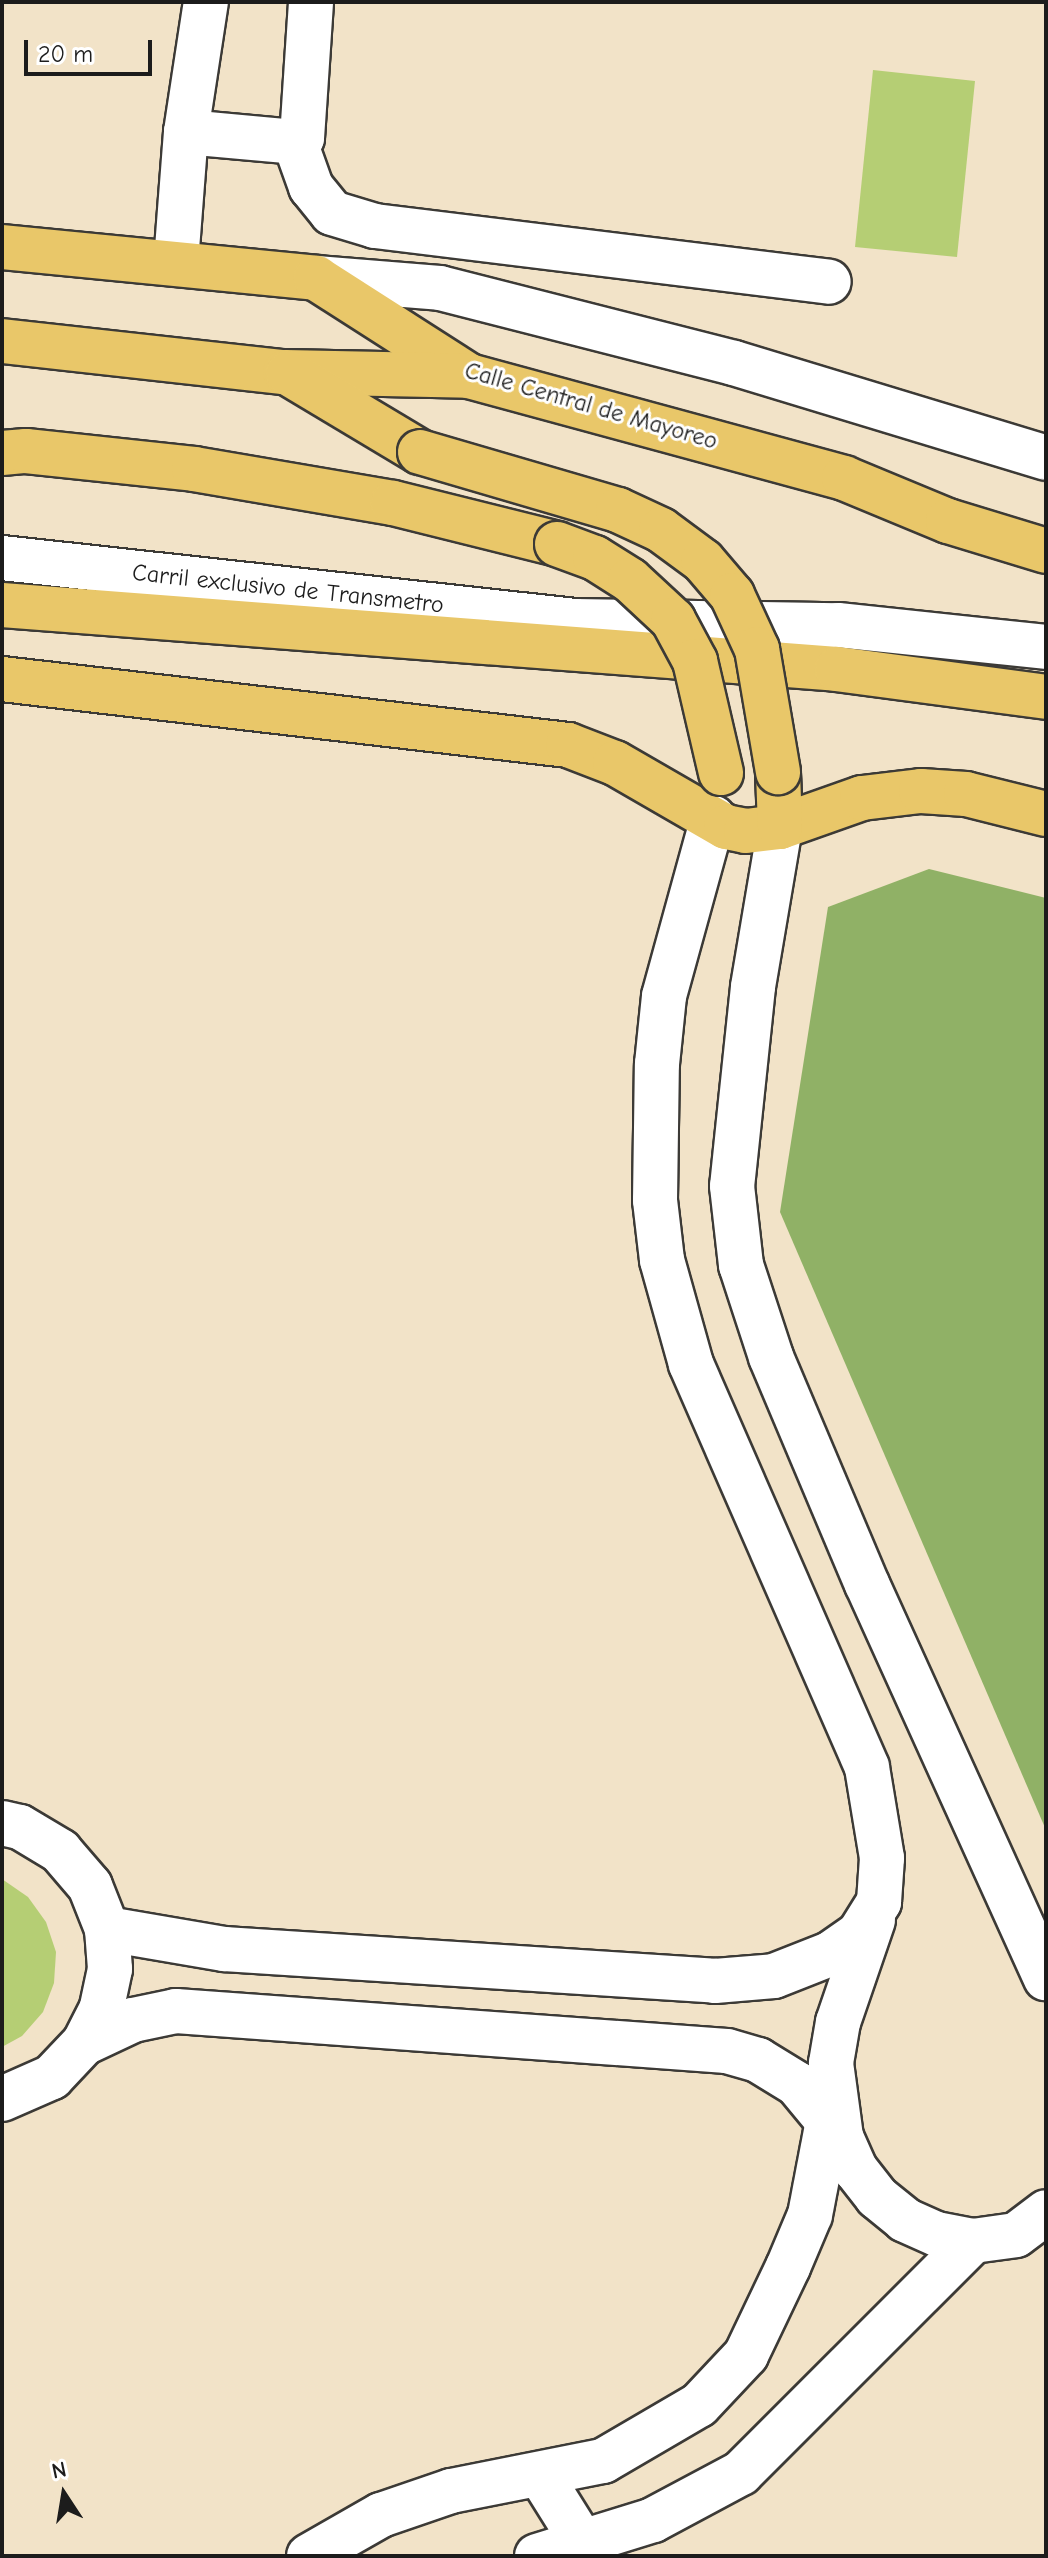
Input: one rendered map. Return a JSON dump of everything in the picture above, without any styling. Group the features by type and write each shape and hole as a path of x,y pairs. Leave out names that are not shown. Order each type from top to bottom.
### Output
{"main road":[{"name":"Calle Central de Mayoreo","path":"2,247 316,278 469,376 844,478 948,521 1046,551"},
{"path":"2,341 285,372 469,376"},
{"path":"2,371 82,349"},
{"path":"285,372 420,452 618,510 661,530 703,561 732,595 757,649 778,772 780,827"},
{"path":"2,453 26,451 194,469 393,503 557,544 621,574 673,620 695,661 721,773 713,818"},
{"path":"2,605 837,669 1046,697"},
{"path":"2,679 568,745 615,763 713,818 746,831 780,827 862,798 921,791 966,794 1046,814"}],"street":[{"path":"176,262 186,132 206,2"},
{"path":"295,142 306,131 311,2"},
{"path":"186,132 295,142"},
{"path":"295,142 311,187 332,213 375,226 829,282"},
{"path":"316,278 440,288 734,363 1046,458"},
{"name":"Carril exclusivo de Transmetro","path":"2,558 575,621 838,625 1046,647"},
{"path":"309,2556 381,2515 451,2491 541,2476 603,2461 699,2405 746,2355 810,2215 834,2129 833,2050 879,1902 882,1858 867,1767 691,1364 662,1260 655,1200 657,1064 664,996 713,818"},
{"path":"780,827 753,987 732,1186 741,1265 771,1357 867,1584 1046,1978"},
{"path":"2,1823 20,1827 60,1851 90,1886 107,1929 110,1969 102,2008 84,2043 52,2077 2,2099"},
{"path":"107,1929 224,1949 715,1981 774,1976 830,1954 859,1934 879,1902"},
{"path":"84,2043 133,2020 176,2011 727,2051 758,2060 797,2084 834,2129 870,2188 905,2220 973,2241 1016,2235 1046,2212"},
{"path":"537,2556 587,2550 653,2520 741,2473 973,2241"},
{"path":"541,2476 587,2550"}],"green space":[{"path":"873,70 975,81 957,257 855,247"},
{"path":"929,869 1046,898 1046,1830 780,1212 828,907"},
{"path":"2,1879 28,1897 46,1922 56,1952 54,1983 43,2012 22,2036 2,2047"}]}
